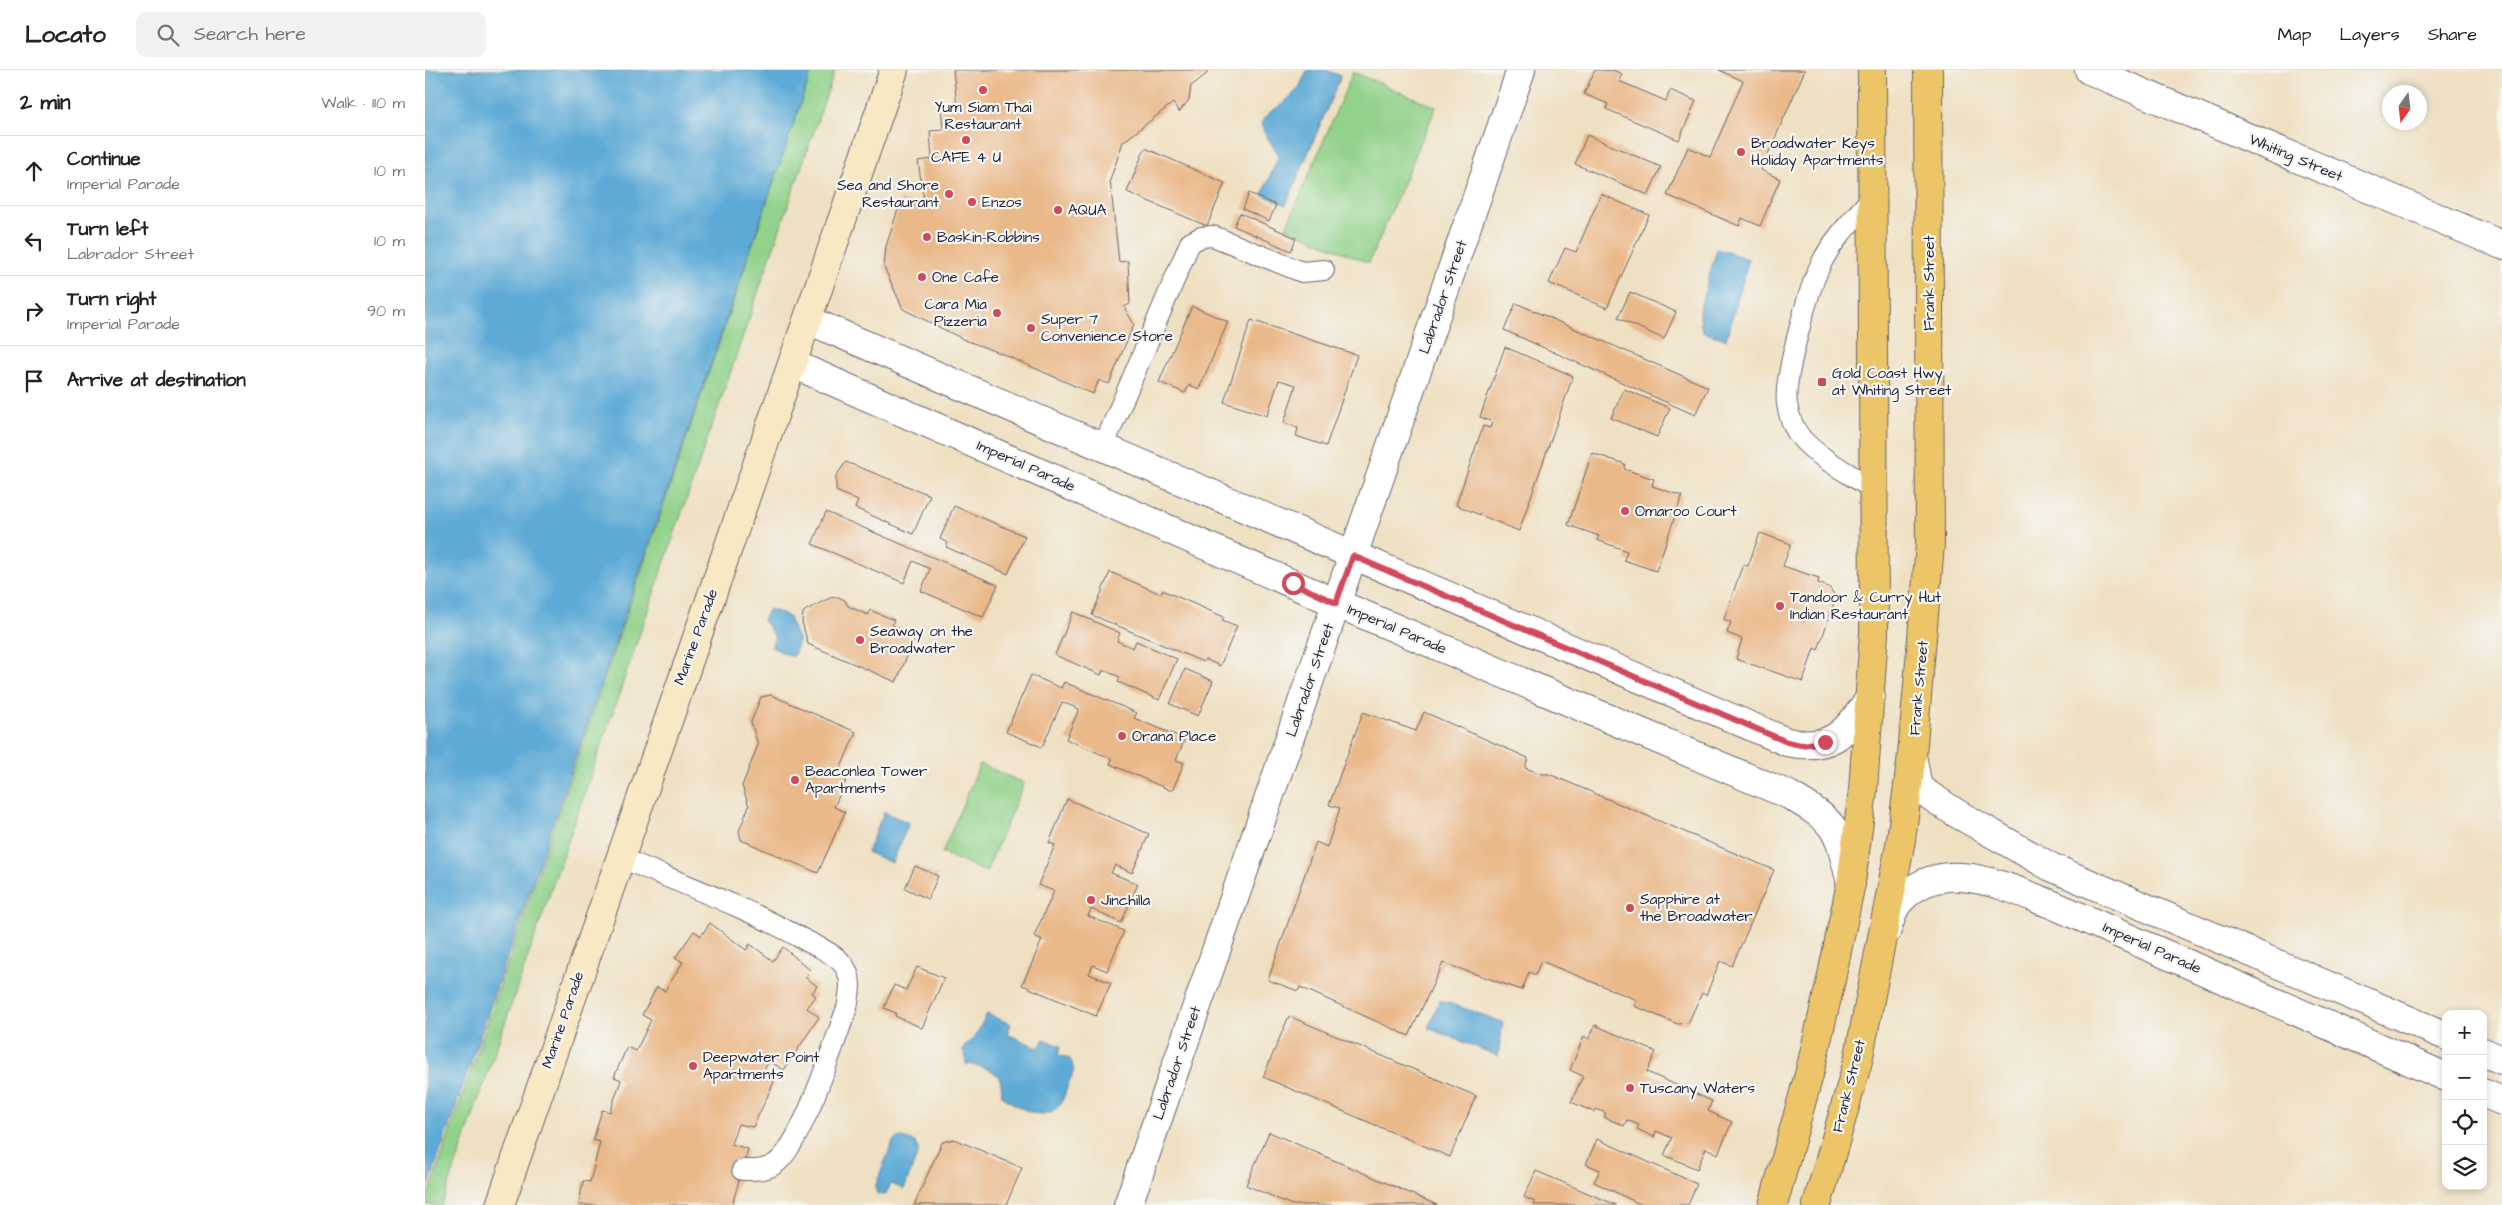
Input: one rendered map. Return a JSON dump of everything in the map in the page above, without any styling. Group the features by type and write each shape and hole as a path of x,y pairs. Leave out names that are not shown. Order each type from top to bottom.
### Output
{"highway":[{"path":"1773,1205 1811,1071 1851,883 1863,790 1874,633 1871,70"},
{"name":"Frank Street","path":"1817,1205 1857,1061 1901,840 1912,755 1930,544 1927,70"}],"street":[{"name":"Marine Parade","path":"500,1205 619,857 793,364 894,70"},
{"name":"Labrador Street","path":"1128,1205 1521,70"},
{"name":"Whiting Street","path":"2089,70 2500,239"},
{"path":"808,320 1787,742 1814,744 1837,737 1844,733 1871,696"},
{"name":"Imperial Parade","path":"793,364 1336,603 1789,795 1831,822 1839,838 1851,883"},
{"path":"1912,755 1918,788 1956,813 2051,867 2442,1034"},
{"name":"Imperial Parade","path":"1881,944 1897,903 1919,885 1945,876 1987,879 2051,904 2442,1075"},
{"path":"2333,1027 2347,994"},
{"path":"2487,1054 2502,1060"},
{"path":"2487,1095 2502,1102"}],"lane":[{"path":"1872,197 1830,249 1821,264 1796,345 1787,384 1787,403 1792,422 1802,439 1820,454 1874,490"},
{"path":"1103,447 1189,243 1201,237 1213,236 1303,272 1324,270"},
{"path":"619,857 776,924 841,962 849,975 851,989 847,1008 800,1130 786,1154 775,1164 761,1170 741,1170"}],"green space":[{"path":"812,70 835,70 442,1205 425,1205"},
{"path":"1353,72 1436,107 1369,263 1286,228"},
{"path":"980,764 1024,783 986,872 942,853"}],"water":[{"path":"425,70 812,70 425,1196"},
{"path":"1307,70 1326,70 1341,76 1286,205 1262,195 1279,155 1269,140 1262,123 1265,117 1298,89"},
{"path":"1717,249 1749,259 1726,339 1702,332 1699,311"},
{"path":"769,609 788,616 799,641 793,657 771,647 775,637 763,620"},
{"path":"884,812 909,823 892,863 867,852"},
{"path":"1440,1000 1503,1022 1498,1056 1428,1028"},
{"path":"987,1014 1011,1024 1007,1034 1039,1048 1044,1039 1061,1046 1058,1055 1070,1059 1073,1072 1062,1101 1055,1110 1040,1114 1023,1109 1002,1096 1001,1083 996,1074 987,1069 966,1064 966,1056 962,1052 976,1035"},
{"path":"899,1137 915,1142 919,1151 904,1189 891,1184 885,1195 877,1194 875,1187 893,1141"}],"building":[{"path":"953,70 1205,70 1208,73 1191,86 1189,100 1179,112 1173,103 1123,142 1110,180 1119,262 1128,261 1130,304 1124,307 1134,324 1109,384 1099,380 1093,394 1005,355 965,340 903,309 884,267 886,246 901,200 918,206 924,201 918,161 932,159 930,131 943,130 941,106 957,105"},
{"path":"1595,70 1613,70 1622,74 1619,81 1666,101 1670,90 1696,101 1679,140 1606,109 1608,104 1584,94"},
{"name":"Broadwater Keys Holiday Apartments","path":"1719,70 1805,70 1761,170 1780,179 1760,226 1742,218 1739,226 1667,195 1688,147 1710,157 1743,81"},
{"path":"1587,135 1661,167 1648,195 1575,164"},
{"path":"1145,148 1225,183 1207,226 1127,192"},
{"path":"1249,193 1276,205 1269,221 1243,209"},
{"path":"1601,194 1649,215 1607,308 1549,283 1565,248 1576,252"},
{"path":"1240,213 1296,238 1291,251 1234,226"},
{"path":"1630,292 1676,312 1664,339 1618,318"},
{"path":"1516,303 1708,387 1695,415 1504,330"},
{"path":"1192,306 1228,322 1199,389 1189,385 1185,393 1159,382"},
{"path":"1251,320 1357,355 1326,446 1296,436 1298,428 1284,423 1296,385 1279,380 1267,416 1224,402"},
{"path":"1505,347 1573,376 1519,531 1456,505 1483,426 1490,428 1492,422 1480,417"},
{"path":"1624,389 1670,408 1657,437 1611,418"},
{"name":"Omaroo Court","path":"1592,453 1625,464 1624,469 1654,479 1652,486 1682,496 1656,571 1624,560 1627,551 1597,540 1599,536 1568,525"},
{"path":"846,462 930,495 913,534 855,508 858,501 836,491 836,476"},
{"path":"954,506 1025,536 1008,574 946,547 948,543 940,539"},
{"path":"826,512 998,585 983,617 921,591 930,569 913,561 904,583 812,544"},
{"path":"1760,533 1791,544 1783,566 1819,578 1818,583 1829,587 1836,597 1818,650 1814,648 1803,682 1736,659 1742,639 1727,633 1731,622 1724,619 1743,564 1748,566"},
{"path":"1110,572 1161,594 1162,590 1224,617 1222,620 1237,626 1220,666 1205,659 1203,662 1092,615"},
{"name":"Seaway on the Broadwater","path":"838,597 845,600 848,606 868,615 870,610 894,620 892,625 916,636 896,682 808,644 802,622 803,613 830,598"},
{"path":"1073,612 1120,633 1117,641 1133,648 1136,641 1177,659 1159,700 1118,682 1120,677 1103,670 1101,675 1055,655"},
{"path":"1185,669 1213,681 1198,716 1170,704"},
{"name":"Orana Place","path":"1031,675 1061,688 1064,682 1137,713 1134,718 1185,739 1176,760 1184,763 1172,791 1110,764 1112,759 1066,739 1079,709 1062,702 1042,747 1006,732"},
{"name":"Beaconlea Tower Apartments","path":"771,695 856,732 840,770 849,774 834,807 845,812 818,873 741,840 739,831 749,806 742,786 758,745 751,722 761,697"},
{"path":"1363,712 1416,731 1424,712 1528,758 1525,768 1542,774 1549,774 1774,870 1732,966 1720,961 1706,995 1702,993 1688,1023 1678,1024 1634,1006 1637,1000 1541,961 1535,975 1529,972 1522,990 1443,963 1409,1036 1300,987 1298,991 1268,980 1316,842 1327,847 1340,808 1329,805"},
{"name":"Jinchilla","path":"1067,799 1149,834 1132,873 1115,865 1111,873 1138,884 1121,923 1091,909 1088,916 1124,931 1107,971 1093,965 1089,974 1111,983 1096,1016 1022,985 1042,940 1034,936 1054,891 1038,885 1055,845 1049,843"},
{"path":"915,866 938,876 928,899 905,888"},
{"name":"Deepwater Point Apartments","path":"710,923 746,950 750,944 773,961 783,947 811,971 805,977 817,986 812,993 816,996 807,1008 819,1017 784,1070 769,1061 762,1073 774,1082 753,1127 738,1124 731,1144 748,1149 732,1205 579,1205 583,1181 590,1182 600,1142 593,1140 602,1110 610,1112 621,1080 614,1077 627,1047 636,1051 651,1020 642,1015 657,987 665,991 683,962 675,958 694,931 701,936"},
{"path":"917,967 944,978 922,1028 895,1016 896,1013 884,1008 894,985 906,990"},
{"path":"1289,1016 1476,1096 1450,1157 1263,1077"},
{"name":"Tuscany Waters","path":"1595,1025 1656,1052 1647,1072 1712,1101 1708,1111 1732,1122 1718,1154 1706,1148 1697,1169 1664,1155 1672,1138 1656,1131 1654,1137 1637,1129 1639,1125 1627,1120 1624,1126 1604,1117 1606,1113 1596,1109 1594,1112 1571,1102 1583,1076 1570,1070 1584,1036 1589,1039"},
{"path":"1269,1132 1437,1205 1292,1205 1246,1185"},
{"path":"954,1139 1022,1168 1006,1205 914,1205 942,1142"},
{"path":"1597,1139 1697,1184 1688,1205 1642,1205 1594,1182 1600,1170 1586,1164"},
{"path":"1536,1171 1616,1205 1534,1205 1535,1202 1524,1197"}],"place":[{"name":"Yum Siam Thai Restaurant","path":"983,90"},
{"name":"CAFE 4 U","path":"966,140"},
{"name":"Broadwater Keys Holiday Apartments","path":"1741,152"},
{"name":"Sea and Shore Restaurant","path":"949,194"},
{"name":"Enzos","path":"972,202"},
{"name":"AQUA","path":"1058,210"},
{"name":"Baskin-Robbins","path":"927,237"},
{"name":"One Cafe","path":"922,277"},
{"name":"Cara Mia Pizzeria","path":"997,313"},
{"name":"Super 7 Convenience Store","path":"1031,328"},
{"name":"Gold Coast Hwy at Whiting Street","path":"1822,382"},
{"name":"Omaroo Court","path":"1625,511"},
{"name":"Tandoor & Curry Hut Indian Restaurant","path":"1780,606"},
{"name":"Seaway on the Broadwater","path":"860,640"},
{"name":"Orana Place","path":"1122,736"},
{"name":"Beaconlea Tower Apartments","path":"795,780"},
{"name":"Jinchilla","path":"1091,900"},
{"name":"Sapphire at the Broadwater","path":"1630,908"},
{"name":"Deepwater Point Apartments","path":"693,1066"},
{"name":"Tuscany Waters","path":"1630,1088"}],"route":[{"path":"1293,583 1336,603 1353,556 1787,742 1801,745 1825,742"}]}
